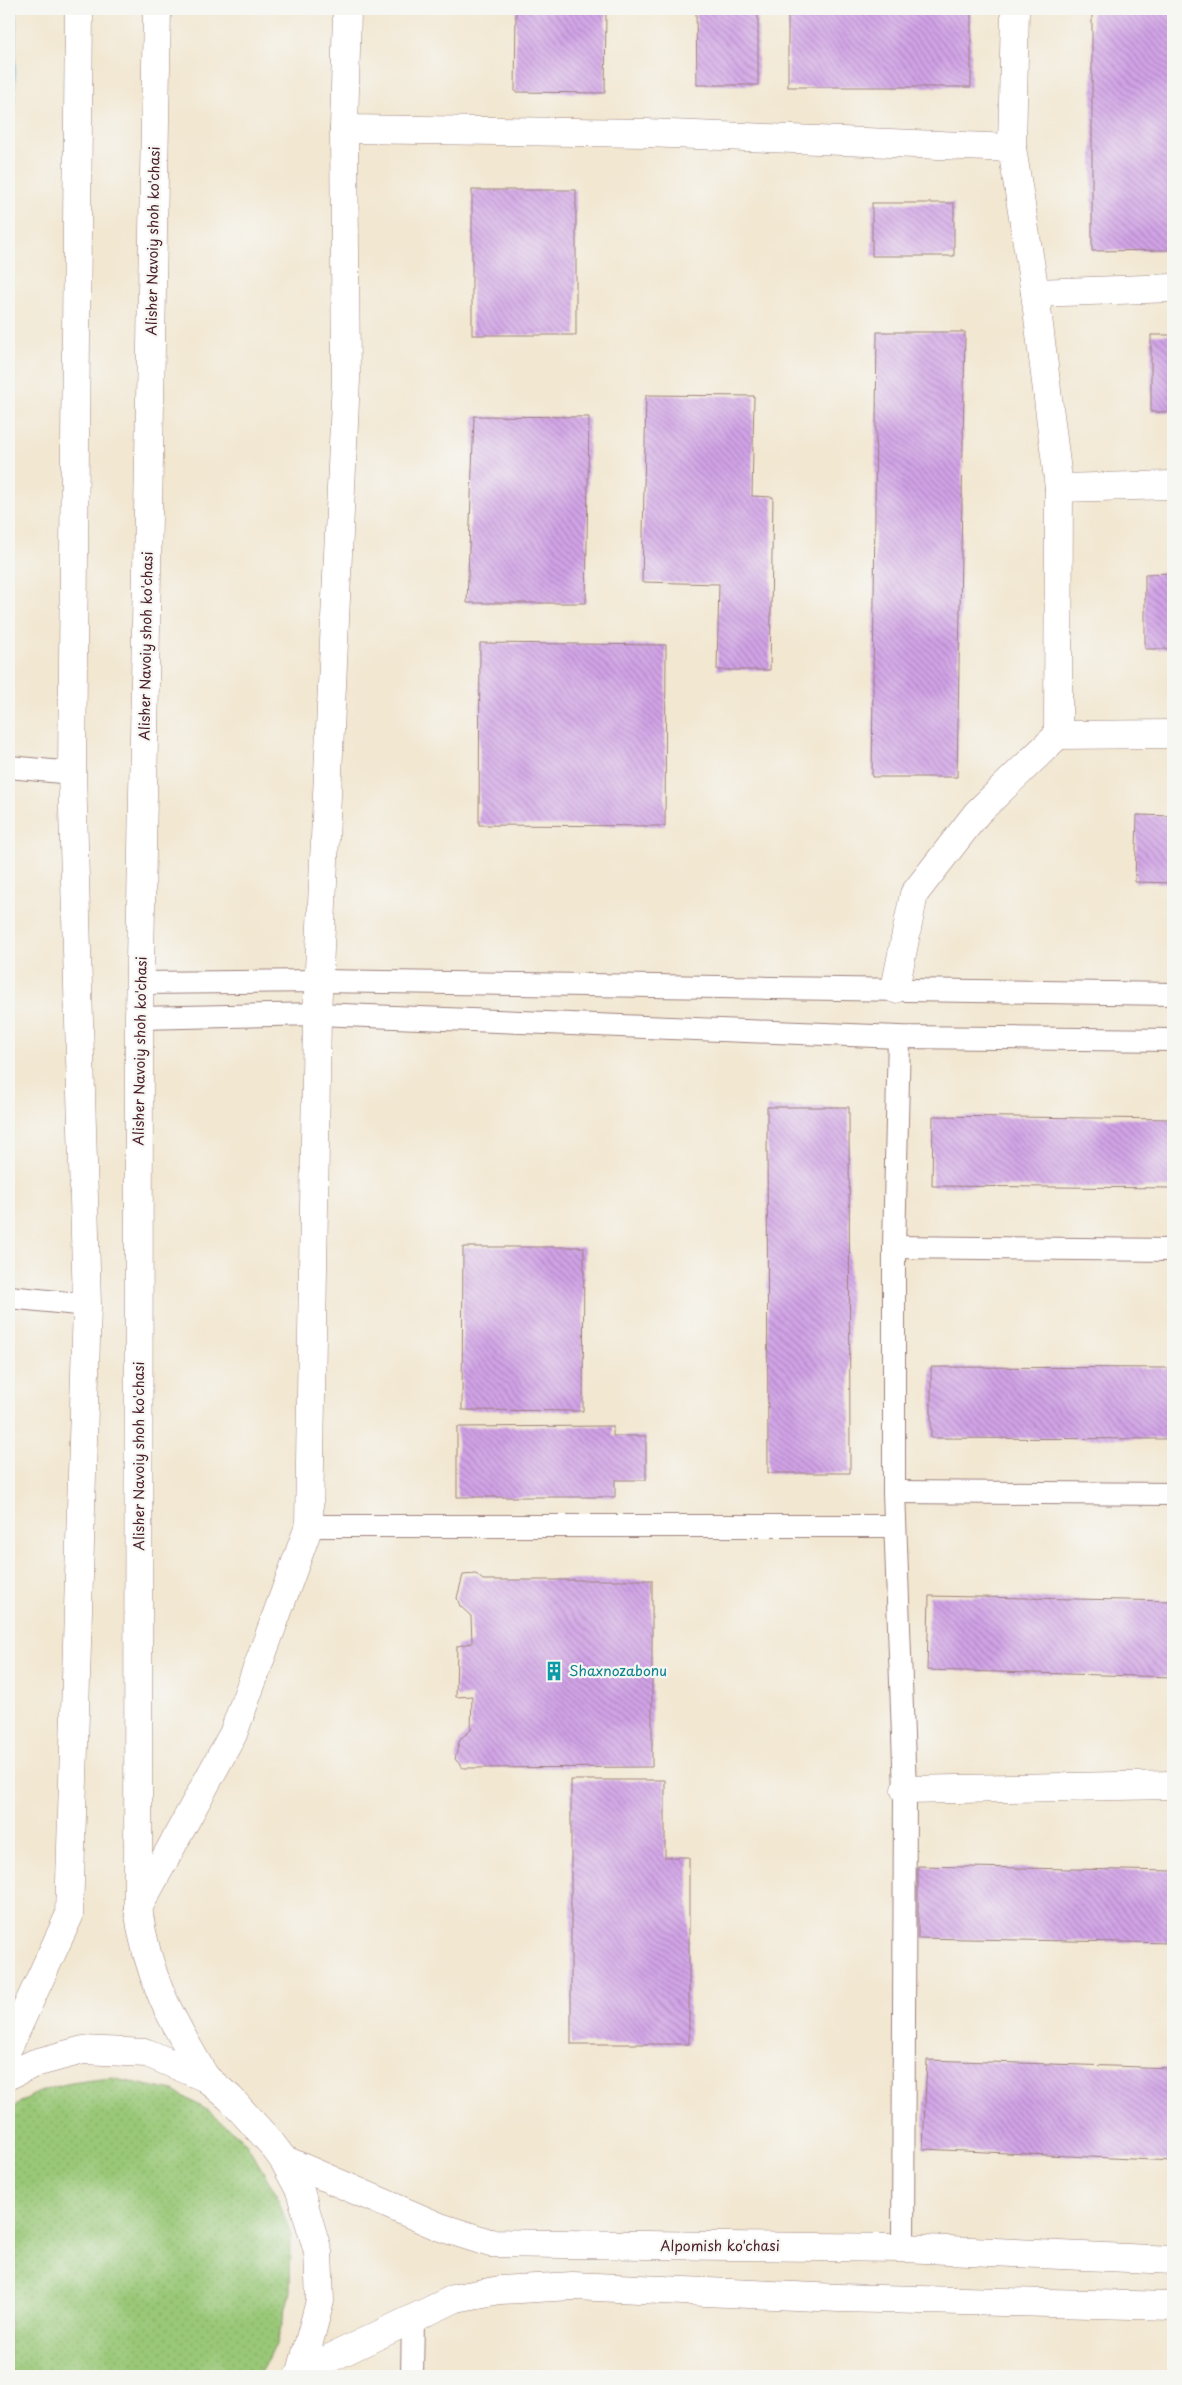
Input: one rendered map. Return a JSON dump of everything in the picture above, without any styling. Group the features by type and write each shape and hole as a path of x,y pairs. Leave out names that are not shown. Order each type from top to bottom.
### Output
{"main road":[{"path":"9,2046 69,1916 87,1305 72,773 79,9"},
{"name":"Alisher Navoiy shoh ko'chasi","path":"157,9 139,1018 138,1908 142,1938 160,1995 172,2021 206,2078"},
{"path":"138,1908 234,1734 309,1526 317,1014 346,378 344,129 346,9"},
{"path":"1015,9 1012,148 1035,293 1059,488 1058,735"},
{"path":"344,129 646,133 1012,148"},
{"path":"1035,293 1173,288"},
{"path":"1059,488 1173,484"},
{"path":"895,989 914,894 977,813 1058,735 1173,734"},
{"path":"905,1790 1173,1785"},
{"path":"9,2075 35,2063 84,2050 147,2053 206,2078 230,2098 283,2159 300,2191 318,2252 320,2301 300,2374"},
{"name":"Alpomish ko'chasi","path":"283,2159 440,2226 490,2243 903,2248 1173,2260"},
{"path":"300,2374 456,2298 500,2290 573,2286 839,2298 1173,2306"}],"lane":[{"path":"13,767 72,773"},
{"path":"140,983 319,981 1173,994"},
{"path":"139,1018 317,1014 899,1037 1173,1040"},
{"path":"899,1037 894,1247 894,1492 905,1790 903,2248"},
{"path":"894,1247 1173,1250"},
{"path":"11,1298 87,1305"},
{"path":"894,1492 1173,1494"},
{"path":"309,1526 895,1526"},
{"path":"412,2376 413,2319"}],"green space":[{"path":"111,2078 174,2091 209,2111 246,2143 276,2193 291,2236 290,2292 277,2343 258,2376 9,2376 9,2111 20,2102 44,2090 70,2083"}],"building":[{"path":"516,9 606,9 605,93 515,92"},
{"path":"696,9 758,9 758,85 697,85"},
{"path":"788,9 971,9 971,87 788,87"},
{"path":"1092,9 1173,9 1171,250 1092,251"},
{"path":"472,190 576,190 576,335 472,335"},
{"path":"872,203 954,203 954,256 872,256"},
{"path":"877,332 965,332 957,777 872,777"},
{"path":"1151,335 1173,335 1173,412 1151,412"},
{"path":"646,395 754,396 752,496 773,497 770,670 717,670 719,584 642,582"},
{"path":"474,416 589,417 586,603 467,603"},
{"path":"1173,573 1173,649 1145,649 1145,574"},
{"path":"480,643 666,645 665,826 479,825"},
{"path":"1137,815 1173,816 1173,883 1135,882"},
{"path":"767,1107 849,1107 850,1473 768,1473"},
{"path":"933,1116 1173,1119 1173,1188 932,1186"},
{"path":"463,1247 584,1247 583,1411 462,1410"},
{"path":"931,1367 1173,1368 1173,1439 931,1438"},
{"path":"613,1426 613,1436 646,1436 646,1480 615,1480 615,1497 457,1497 457,1427"},
{"name":"Shaxnozabonu","path":"476,1574 483,1580 652,1580 652,1767 463,1768 455,1759 460,1739 471,1730 472,1696 456,1697 457,1646 472,1643 471,1616 460,1606 457,1598 463,1575"},
{"path":"929,1596 1173,1601 1173,1677 927,1670"},
{"path":"571,1780 665,1780 665,1857 689,1857 689,2044 571,2044"},
{"path":"918,1866 1173,1871 1173,1943 918,1938"},
{"path":"927,2060 1173,2068 1173,2161 923,2149"}],"waterway":[{"path":"9,107 11,9"}],"place":[{"name":"Shaxnozabonu","path":"554,1671"}]}
